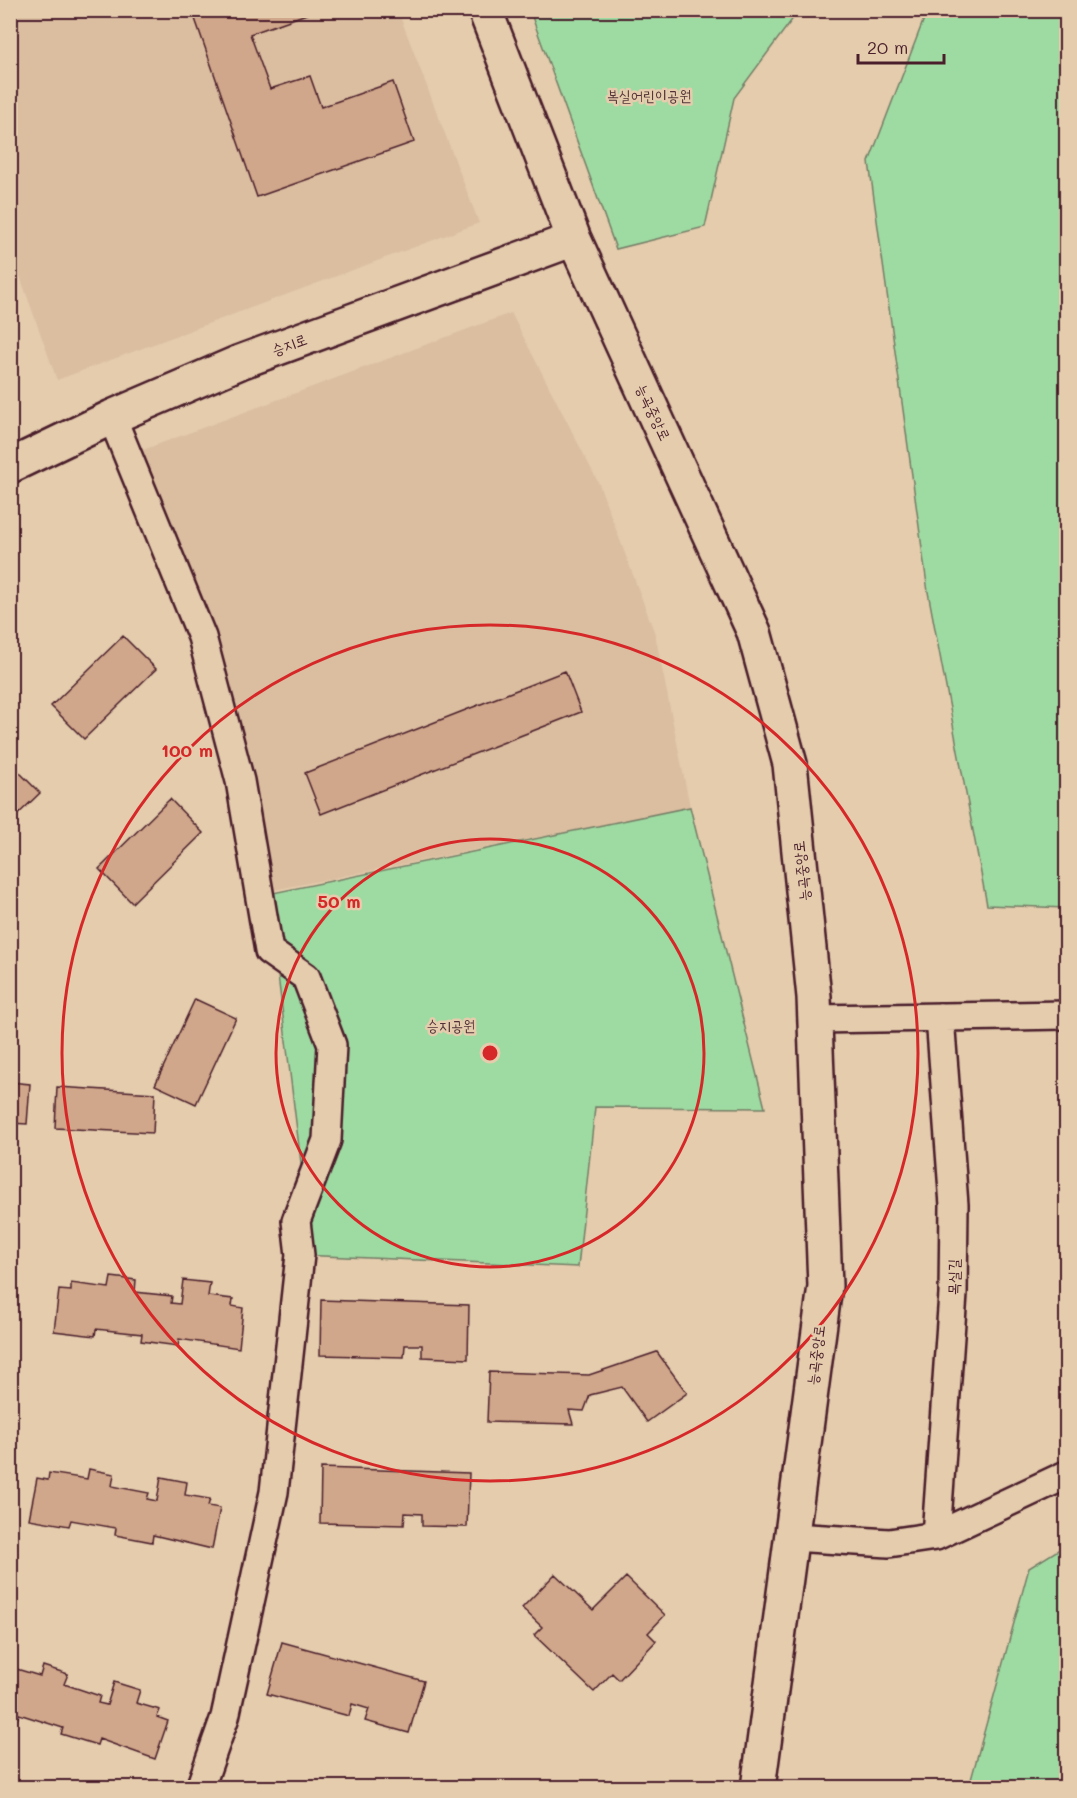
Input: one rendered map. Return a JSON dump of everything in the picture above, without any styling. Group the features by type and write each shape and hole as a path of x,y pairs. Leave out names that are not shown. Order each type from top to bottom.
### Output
{"street":[{"name":"능곡중앙로","path":"485,10 574,238 754,632 790,764 815,1019 825,1286 758,1788"},
{"name":"승지로","path":"10,466 112,417 240,362 574,238"},
{"path":"112,417 202,637 240,781 269,951 306,977 332,1045 327,1140 296,1221 300,1255 274,1492 225,1717 200,1788"},
{"path":"815,1019 1066,1015"},
{"name":"목실길","path":"936,1536 953,1294 954,1205 940,1017"},
{"path":"792,1537 889,1543 936,1536 1066,1475"}],"shaded area":[{"path":"11,11 398,11 479,223 57,380 11,251"},
{"path":"511,313 599,484 655,634 690,807 259,893 240,781 127,456"}],"green space":[{"name":"복실어린이공원","path":"530,11 794,11 797,13 734,98 705,227 616,249"},
{"path":"927,11 1066,11 1066,908 987,905 928,592 869,162"},
{"name":"승지공원","path":"690,807 765,1108 595,1107 578,1267 300,1255 308,1220 268,894"},
{"path":"1066,1545 1066,1787 969,1787 1029,1568"}],"building":[{"path":"192,10 318,10 250,34 270,89 310,76 321,107 393,82 414,142 257,197"},
{"path":"123,636 156,669 84,739 51,706"},
{"path":"565,671 581,712 321,814 305,773"},
{"path":"10,763 40,793 10,822"},
{"path":"170,799 203,833 132,903 99,869"},
{"path":"195,999 236,1018 196,1104 155,1085"},
{"path":"10,1082 30,1084 27,1124 10,1123"},
{"path":"57,1087 155,1093 153,1133 55,1128"},
{"path":"111,1277 136,1280 135,1292 172,1296 171,1303 180,1304 183,1280 210,1283 208,1296 233,1299 232,1306 243,1308 239,1348 179,1339 178,1346 141,1341 142,1334 96,1329 95,1336 54,1331 59,1290 71,1291 71,1283 109,1288"},
{"path":"321,1300 469,1305 468,1359 422,1357 422,1345 405,1345 404,1357 320,1355"},
{"path":"657,1352 687,1393 647,1422 622,1387 590,1395 584,1411 569,1410 573,1424 487,1422 489,1372 589,1375"},
{"path":"321,1468 469,1473 467,1527 422,1526 422,1514 405,1513 404,1525 320,1523"},
{"path":"89,1469 114,1474 112,1486 149,1493 147,1499 157,1501 161,1477 187,1482 185,1495 210,1499 208,1506 220,1508 212,1549 153,1535 152,1542 115,1535 116,1528 71,1520 69,1526 29,1519 37,1478 48,1480 49,1473 87,1479"},
{"path":"555,1574 593,1610 626,1577 665,1615 648,1633 656,1641 619,1680 612,1673 594,1692 534,1635 542,1627 522,1608"},
{"path":"282,1642 424,1681 409,1733 365,1721 369,1709 352,1704 349,1716 267,1694"},
{"path":"43,1666 68,1674 64,1684 100,1696 98,1703 107,1705 114,1682 140,1690 136,1703 160,1710 157,1717 168,1721 155,1759 99,1739 97,1745 61,1734 63,1728 19,1714 17,1720 10,1718 10,1667 40,1676"}]}
